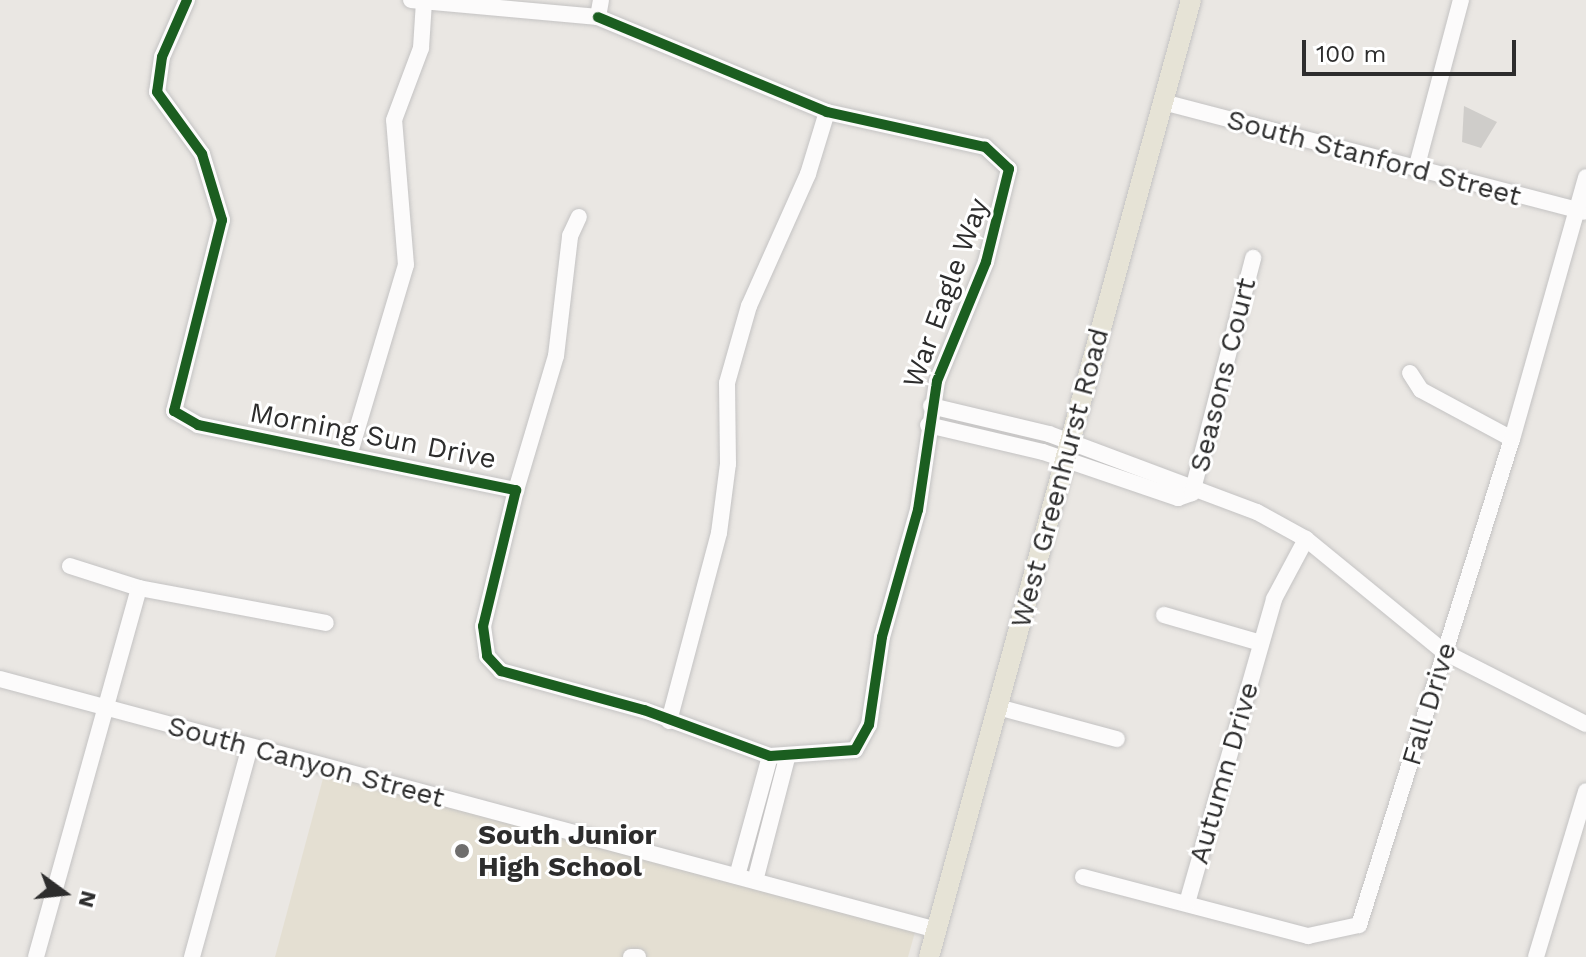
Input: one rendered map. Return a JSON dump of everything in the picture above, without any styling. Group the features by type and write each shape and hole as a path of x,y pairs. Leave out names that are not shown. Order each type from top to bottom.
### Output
{"main road":[{"name":"West Greenhurst Road","path":"929,957 1191,0"}],"street":[{"name":"Morning Sun Drive","path":"187,0 162,57 157,92 202,154 222,220 174,411 198,425 516,490 483,626 487,656 501,671 669,721 770,756 787,758"},
{"path":"1416,169 1460,0"},
{"path":"349,456 406,265 394,120 421,48 417,1 600,8"},
{"name":"War Eagle Way","path":"600,8 827,112 985,147 1009,169 999,224 931,406 918,510 882,637 862,741 841,754 787,758"},
{"name":"South Stanford Street","path":"1163,102 1582,211"},
{"path":"669,721 719,533 728,464 727,383 749,306 808,174 827,112"},
{"name":"Fall Drive","path":"1083,877 1308,936 1359,925 1582,211 1586,177"},
{"path":"516,490 556,356 570,236 579,217"},
{"name":"Seasons Court","path":"1192,493 1253,258"},
{"path":"1410,373 1421,390 1512,439"},
{"name":"War Eagle Way","path":"931,406 1068,451"},
{"name":"War Eagle Way","path":"928,425 1068,451"},
{"path":"1068,451 1178,498 1192,493 1257,512 1306,539 1444,652 1586,724"},
{"name":"Autumn Drive","path":"1187,903 1274,599 1306,539"},
{"path":"70,566 139,588 326,623"},
{"path":"36,957 139,588"},
{"name":"Autumn Drive","path":"1164,615 1261,643"},
{"name":"South Canyon Street","path":"0,679 937,930"},
{"path":"998,707 1117,739"},
{"path":"192,957 250,747"},
{"path":"737,876 770,756"},
{"path":"755,881 787,758"},
{"path":"1536,957 1586,791"},
{"path":"631,957 638,957"}],"shaded area":[{"name":"South Junior High School","path":"325,771 915,932 908,957 275,957"}],"building":[{"path":"1464,106 1497,122 1481,148 1462,142"}],"cycle path":[{"path":"187,0 162,57 157,92 202,154 222,220 174,411 198,425 516,490 483,626 487,656 501,671 644,710 770,756 855,750 869,725 882,637 918,510 937,381 986,262 1009,169 985,147 827,112 598,17"}],"place":[{"name":"South Junior High School","path":"462,851"}]}
